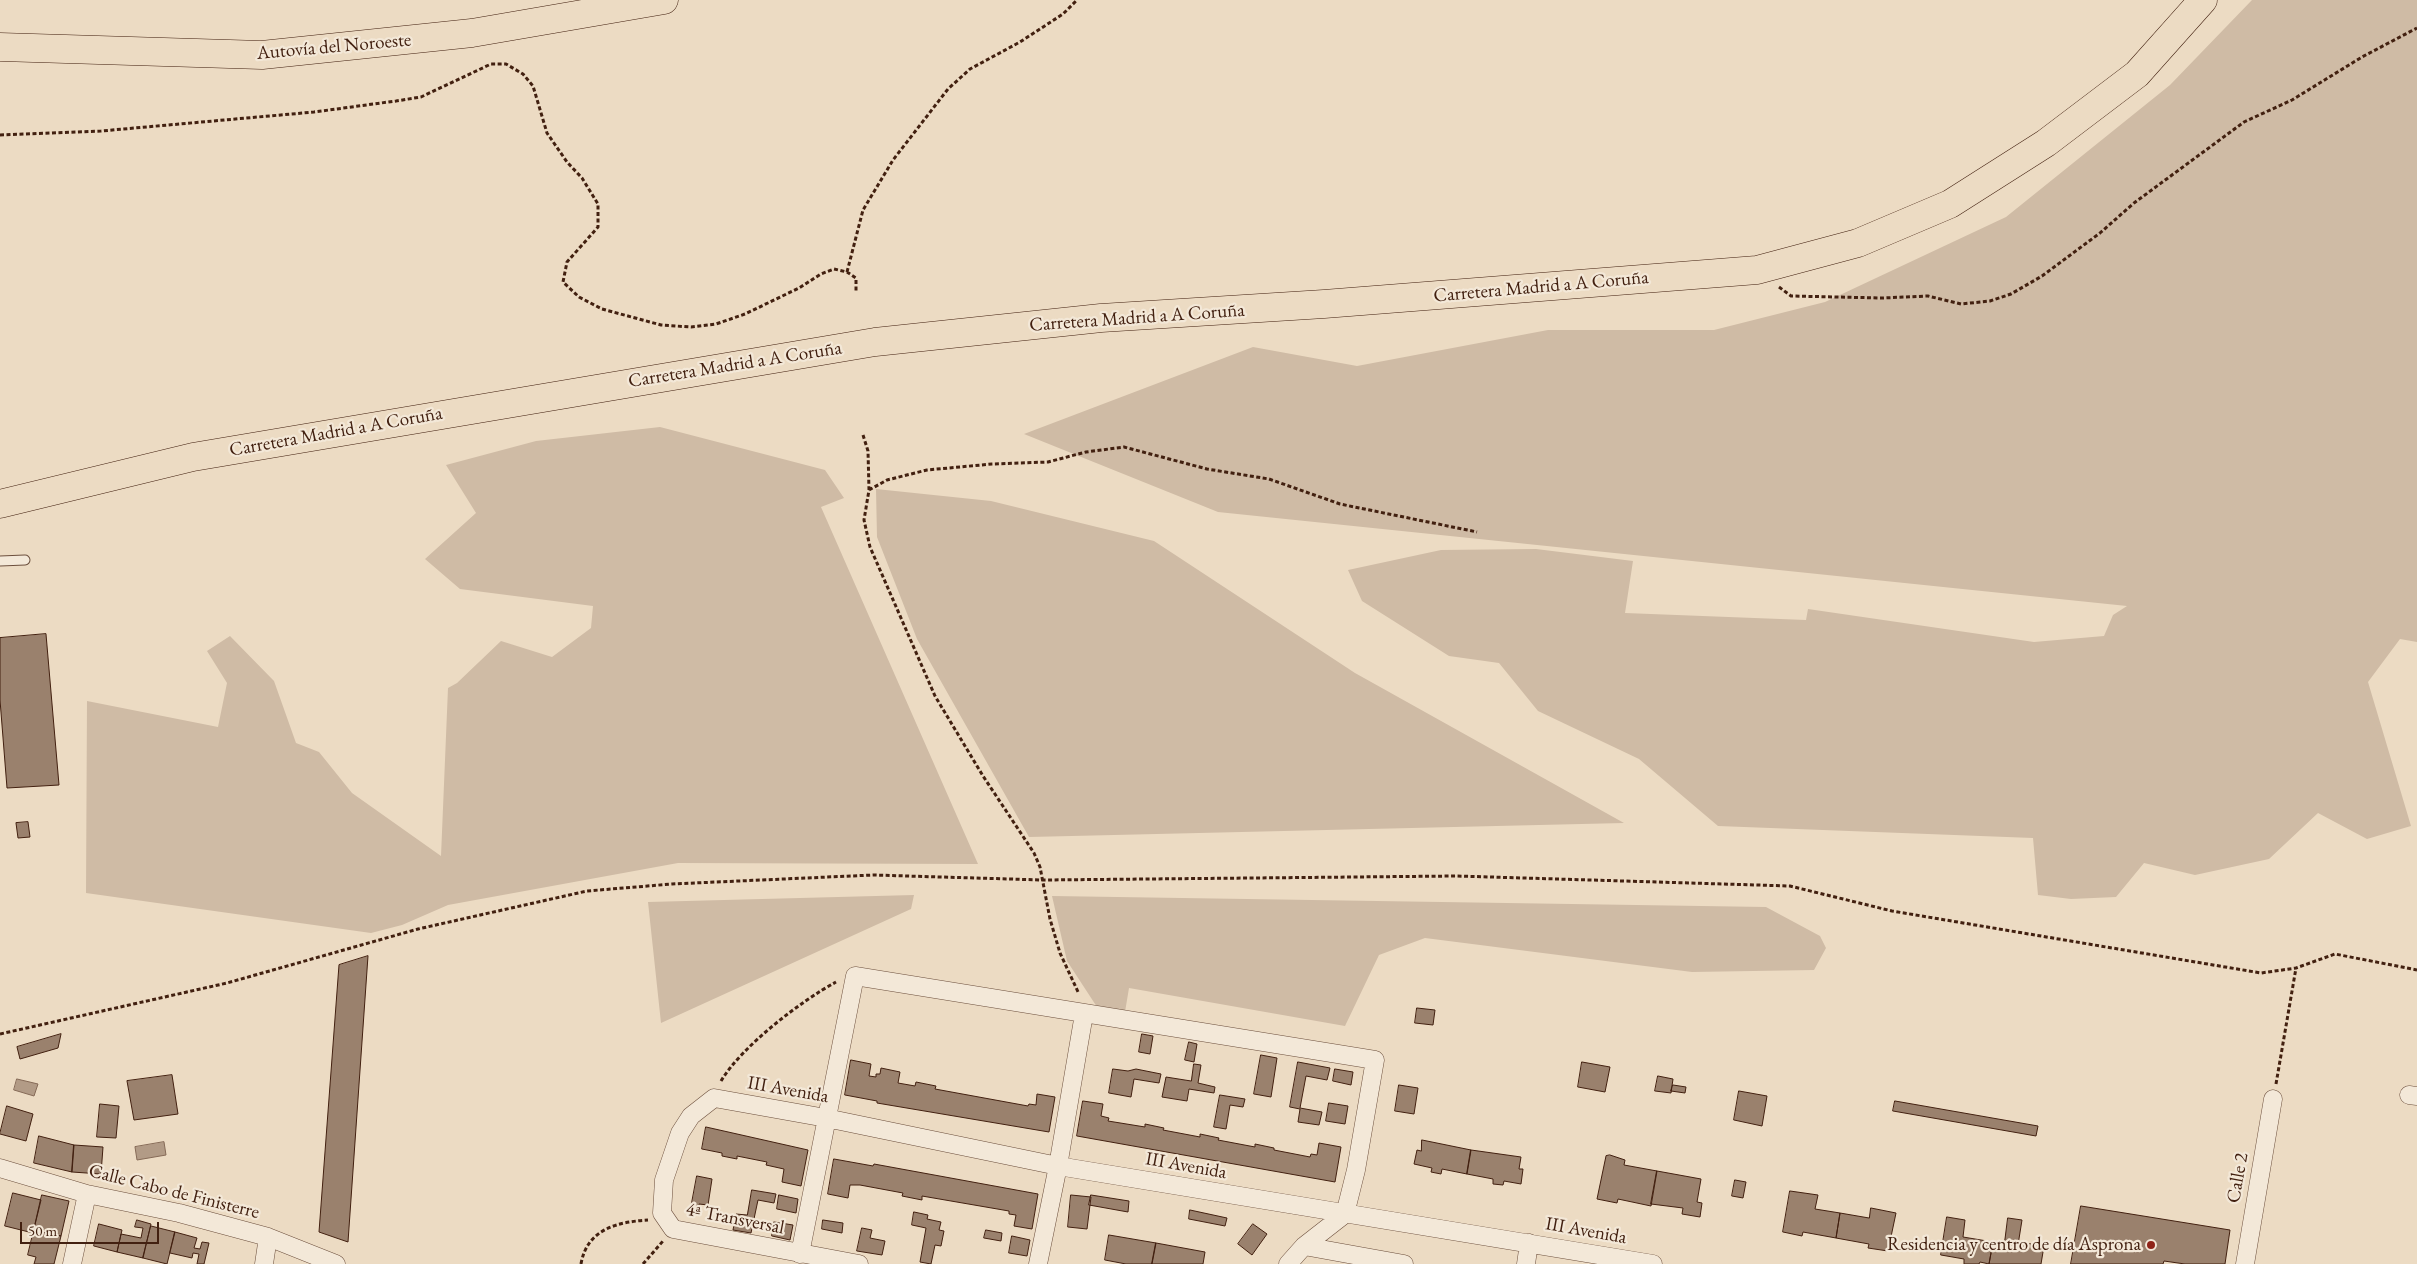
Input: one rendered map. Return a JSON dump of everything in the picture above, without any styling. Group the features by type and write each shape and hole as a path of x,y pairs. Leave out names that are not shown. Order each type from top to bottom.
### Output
{"highway":[{"name":"Autovía del Noroeste","path":"0,47 262,55 472,33 664,0"},
{"name":"Carretera Madrid a A Coruña","path":"0,504 193,456 875,342 1101,318 1324,304 1757,270 1858,243 1950,204 2046,143 2137,74 2203,0"}],"street":[{"path":"855,976 1376,1060 1356,1170 1345,1214 1304,1246 1288,1264"},
{"name":"4ª Transversal","path":"800,1254 855,976"},
{"path":"1038,1264 1087,1014"},
{"path":"670,1224 662,1213 664,1180 680,1133 691,1116 714,1098"},
{"name":"III Avenida","path":"714,1098 826,1118 1058,1166 1345,1214 1530,1242 1652,1264"},
{"name":"Calle 2","path":"2245,1264 2274,1099"},
{"name":"Calle Cabo de Finisterre","path":"0,1168 87,1194 179,1213 268,1237 336,1264"},
{"path":"72,1264 87,1194"},
{"name":"4ª Transversal","path":"670,1224 800,1254 859,1264"},
{"path":"264,1264 268,1237"},
{"path":"1526,1264 1530,1242"},
{"path":"1304,1246 1404,1264"}],"lane":[{"path":"0,561 25,560"}],"path":[{"path":"847,272 863,210 893,160 948,89 970,69 1020,42 1063,14 1077,0"},
{"path":"1757,270 1791,296 1882,298 1928,296 1961,304 1990,301 2011,294 2042,276 2100,233 2134,203 2244,122 2292,100 2362,57 2417,28"},
{"path":"0,134 101,131 314,112 396,101 422,97 491,64 506,64 523,74 533,86 547,133 567,162 582,178 598,204 598,228 566,262 563,282 579,296 602,309 661,325 692,328 716,324 745,314 834,269 847,272 856,278 856,291"},
{"path":"863,435 868,450 869,490 864,520 870,547 935,696 1034,853 1044,880 1050,919 1060,953 1087,1014"},
{"path":"869,490 887,480 927,470 992,464 1048,462 1086,452 1124,447 1207,469 1268,479 1340,504 1477,532"},
{"path":"0,1034 227,983 418,929 588,891 672,884 873,875 1044,880 1457,876 1790,886 1892,911 2261,973 2296,968 2335,954 2417,970"},
{"path":"2274,1099 2296,968"},
{"path":"714,1098 722,1079 766,1032 820,990 844,978 855,976"},
{"path":"581,1264 584,1251 591,1239 606,1228 631,1221 670,1224"},
{"path":"642,1264 670,1224"}],"shaded area":[{"path":"2252,0 2417,0 2417,642 2400,639 2368,682 2411,826 2367,839 2318,813 2269,859 2195,875 2144,863 2116,897 2071,899 2038,895 2033,838 1718,826 1639,759 1538,711 1499,663 1449,656 1362,601 1348,570 1441,550 1536,549 1633,561 1625,613 1806,620 1808,609 2034,642 2104,636 2113,615 2127,606 1218,512 1024,434 1253,347 1357,366 1548,330 1714,330 1825,302 2006,217 2170,85"},
{"path":"660,427 825,470 844,498 821,507 978,864 678,863 448,905 402,925 371,933 86,893 87,701 218,727 227,683 207,651 230,636 274,681 296,743 319,752 352,793 441,856 448,688 457,683 501,641 552,657 591,628 593,606 460,589 425,559 476,513 446,465 536,441"},
{"path":"876,489 991,501 1154,541 1355,673 1624,823 1029,837 917,639 877,537"},
{"path":"914,895 911,909 661,1023 648,902"},
{"path":"1052,896 1766,907 1820,936 1826,948 1814,970 1692,972 1425,938 1379,955 1345,1026 1129,988 1125,1012 1097,1007 1067,961"},
{"path":"17,1079 38,1084 34,1096 14,1090"},
{"path":"164,1142 166,1155 137,1160 135,1147"}],"building":[{"path":"46,634 59,785 7,788 0,700 0,638"},
{"path":"28,822 30,837 18,838 16,823"},
{"path":"368,956 348,1242 319,1232 339,965"},
{"path":"1417,1008 1435,1010 1433,1025 1415,1023"},
{"path":"61,1034 58,1048 20,1059 17,1047"},
{"path":"1142,1034 1153,1036 1150,1054 1139,1052"},
{"path":"1189,1042 1197,1044 1194,1062 1185,1060"},
{"path":"1261,1055 1277,1058 1271,1097 1254,1094"},
{"path":"851,1060 871,1064 869,1076 876,1077 876,1074 880,1074 881,1068 900,1072 898,1083 915,1086 916,1082 936,1086 935,1089 1028,1106 1029,1104 1036,1105 1037,1094 1055,1097 1049,1132 877,1103 877,1101 845,1095"},
{"path":"1298,1062 1330,1068 1327,1080 1306,1076 1300,1108 1322,1112 1319,1125 1298,1122 1300,1109 1290,1107"},
{"path":"1582,1062 1610,1067 1605,1092 1578,1087"},
{"path":"1194,1064 1201,1065 1198,1083 1215,1087 1214,1093 1189,1089 1187,1101 1162,1097 1166,1077 1191,1081"},
{"path":"1113,1069 1128,1071 1136,1069 1161,1074 1159,1083 1134,1079 1131,1097 1109,1093"},
{"path":"1335,1069 1353,1072 1351,1085 1333,1081"},
{"path":"172,1075 178,1114 134,1120 127,1081"},
{"path":"1658,1076 1673,1079 1671,1093 1655,1091"},
{"path":"1399,1085 1418,1088 1414,1114 1395,1111"},
{"path":"1673,1085 1686,1087 1685,1093 1671,1091"},
{"path":"1739,1091 1767,1096 1762,1126 1734,1120"},
{"path":"1220,1095 1245,1099 1243,1107 1230,1105 1226,1129 1214,1127"},
{"path":"1083,1101 1103,1104 1101,1116 1109,1118 1108,1121 1145,1127 1145,1124 1164,1128 1163,1130 1200,1137 1200,1134 1219,1138 1218,1140 1255,1147 1255,1144 1310,1157 1311,1154 1317,1155 1319,1143 1341,1147 1335,1182 1077,1136"},
{"path":"1895,1101 2038,1126 2036,1136 1893,1111"},
{"path":"1329,1103 1348,1106 1345,1124 1326,1121"},
{"path":"100,1104 119,1106 116,1138 97,1137"},
{"path":"7,1106 33,1114 26,1141 0,1134"},
{"path":"706,1127 808,1150 801,1186 782,1182 784,1169 766,1165 767,1162 737,1156 737,1159 722,1156 722,1153 702,1149"},
{"path":"39,1136 74,1145 72,1172 34,1163"},
{"path":"1422,1140 1471,1150 1467,1174 1442,1169 1441,1174 1431,1172 1432,1168 1414,1164 1417,1150 1421,1151"},
{"path":"74,1145 103,1147 101,1174 72,1172"},
{"path":"1471,1150 1521,1157 1519,1169 1523,1169 1521,1184 1504,1181 1503,1185 1493,1184 1493,1179 1467,1174"},
{"path":"1610,1155 1625,1160 1624,1165 1657,1171 1651,1206 1618,1199 1617,1203 1597,1199 1606,1156"},
{"path":"834,1159 873,1166 874,1164 1038,1194 1032,1229 1014,1226 1016,1215 1009,1214 1009,1211 922,1196 922,1200 902,1196 903,1193 860,1185 850,1185 848,1198 828,1194"},
{"path":"1657,1171 1701,1179 1697,1202 1702,1203 1700,1217 1682,1214 1683,1208 1651,1204"},
{"path":"697,1176 712,1179 708,1205 699,1204 698,1209 691,1208"},
{"path":"1735,1180 1746,1182 1743,1198 1732,1196"},
{"path":"752,1190 776,1194 774,1203 758,1200 751,1233 733,1230 736,1214 747,1215"},
{"path":"1790,1191 1818,1195 1815,1209 1840,1213 1836,1238 1803,1232 1802,1236 1783,1232"},
{"path":"13,1193 41,1200 33,1233 5,1226"},
{"path":"42,1195 69,1201 61,1236 34,1230"},
{"path":"779,1195 798,1199 796,1213 777,1209"},
{"path":"1071,1195 1091,1197 1087,1229 1068,1227"},
{"path":"1091,1195 1129,1201 1128,1212 1089,1205"},
{"name":"Residencia y centro de día Asprona","path":"2081,1206 2230,1230 2225,1264 2185,1264 2164,1261 2163,1264 2071,1264"},
{"path":"1871,1208 1896,1213 1888,1251 1868,1248 1869,1244 1836,1238 1840,1213 1869,1218"},
{"path":"1190,1210 1227,1218 1225,1226 1189,1219"},
{"path":"914,1212 928,1215 927,1219 941,1222 939,1230 944,1231 941,1246 935,1245 931,1264 920,1262 926,1228 912,1225"},
{"path":"1947,1217 1965,1220 1963,1237 1993,1242 1989,1264 1980,1262 1979,1264 1964,1264 1964,1259 1941,1255"},
{"path":"2008,1218 2022,1220 2018,1245 2024,1246 2025,1243 2044,1246 2041,1264 1989,1264 1993,1242 2004,1244"},
{"path":"137,1220 151,1224 143,1258 117,1252 121,1234 141,1238 143,1228 135,1227"},
{"path":"823,1220 843,1223 842,1233 822,1229"},
{"path":"774,1222 793,1225 790,1240 772,1236"},
{"path":"99,1224 122,1230 117,1252 94,1246"},
{"path":"1253,1224 1267,1234 1252,1255 1238,1244"},
{"path":"151,1226 175,1232 167,1264 143,1258"},
{"path":"862,1228 872,1230 870,1238 885,1241 882,1255 857,1251"},
{"path":"34,1230 61,1236 54,1264 34,1264 36,1257 28,1255"},
{"path":"986,1230 1002,1233 1001,1241 984,1238"},
{"path":"175,1232 197,1238 194,1248 200,1249 202,1242 209,1243 204,1264 197,1264 199,1254 193,1253 192,1258 170,1253"},
{"path":"1109,1235 1156,1243 1152,1264 1126,1264 1105,1260"},
{"path":"1012,1236 1030,1240 1027,1256 1009,1253"},
{"path":"1156,1243 1205,1252 1203,1264 1152,1264"}],"place":[{"name":"Residencia y centro de día Asprona","path":"2151,1245"}]}
